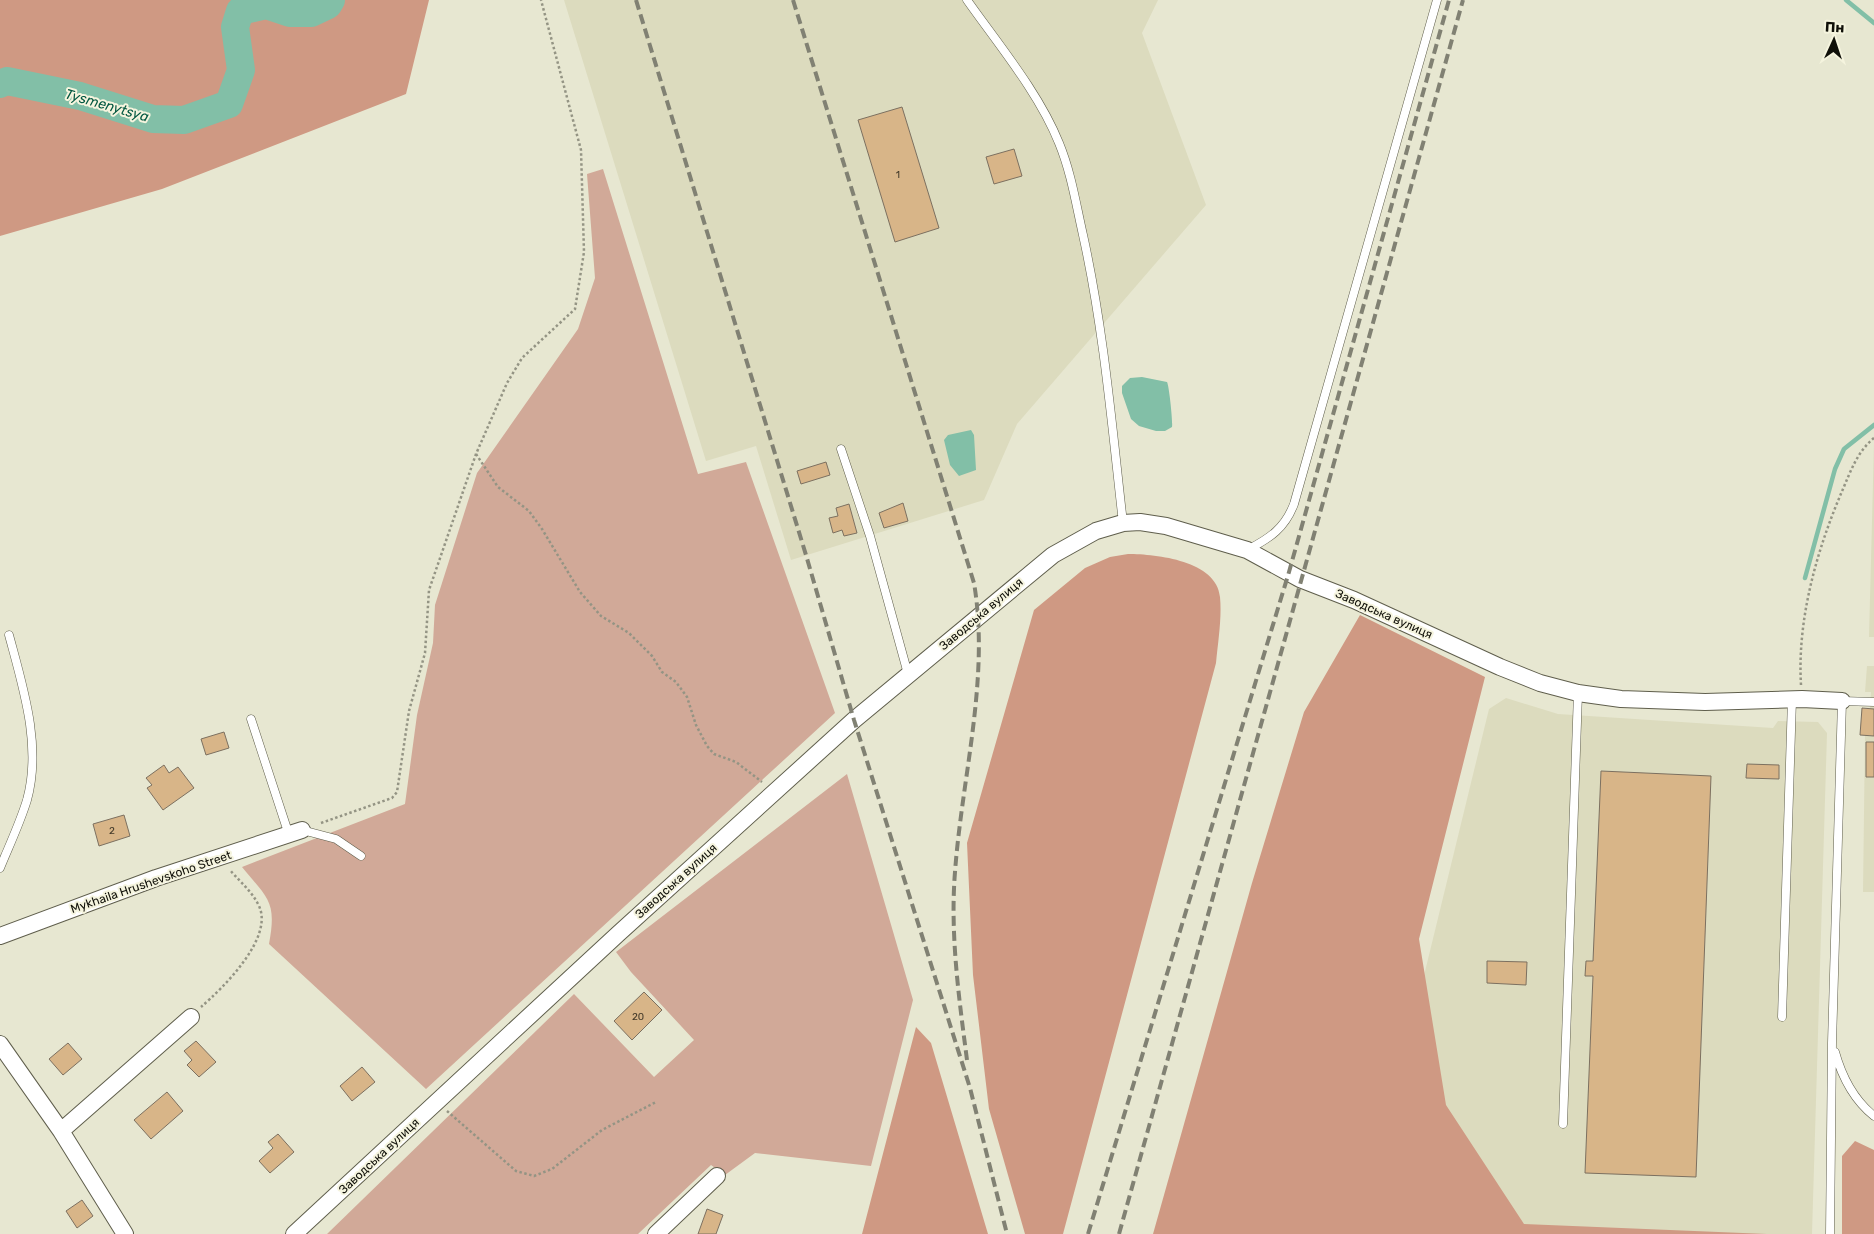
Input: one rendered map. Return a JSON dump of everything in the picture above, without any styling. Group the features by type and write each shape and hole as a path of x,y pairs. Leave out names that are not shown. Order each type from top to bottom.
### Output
{"street":[{"name":"Заводська вулиця","path":"294,1234 618,934 854,720 1053,555 1096,531 1123,523 1140,522 1166,526 1247,550 1300,579 1354,600 1500,667 1540,683 1578,693 1621,699 1705,702 1797,699 1842,702"},
{"name":"Mykhaila Hrushevskoho Street","path":"0,936 156,878 295,832"},
{"path":"61,1131 191,1016"},
{"path":"0,1044 61,1131 125,1234"},
{"path":"656,1234 717,1176"}],"lane":[{"path":"967,0 1036,100 1059,142 1071,178 1090,268 1107,372 1123,523"},
{"path":"1247,550 1271,537 1288,518 1294,504 1437,0"},
{"path":"841,449 870,536 908,675"},
{"path":"0,868 27,800 32,748 26,699 10,635"},
{"path":"1563,1124 1578,693"},
{"path":"1782,1017 1797,699"},
{"path":"1830,1234 1832,1043 1842,702 1874,702"},
{"path":"251,718 295,832 336,839 361,856"},
{"path":"1832,1043 1838,1065 1849,1087 1860,1105 1874,1116"}],"path":[{"path":"295,832 392,798 397,792 409,710 424,654 428,590 476,454 506,383 522,358 575,309 584,252 581,150 541,0"},
{"path":"1797,699 1810,590 1833,512 1853,465 1864,446 1874,438"},
{"path":"476,454 498,487 529,511 580,592 602,616 629,633 652,656 662,672 687,696 696,725 707,746 714,754 736,762 774,794"},
{"path":"191,1016 236,974 257,939 262,923 259,906 250,891 220,857"},
{"path":"436,1102 516,1170 534,1176 552,1169 602,1130 656,1102"}],"shaded area":[{"path":"0,0 429,0 406,94 162,189 0,236"},
{"path":"564,0 1158,0 1142,33 1206,205 1017,424 984,500 791,560 756,446 706,461"},
{"path":"603,169 698,474 746,462 835,713 426,1089 269,944 272,918 271,909 264,894 242,867 405,804 417,715 433,643 435,605 477,473 578,329 595,278 587,174"},
{"path":"1142,377 1167,382 1172,427 1165,431 1156,431 1139,426 1131,419 1122,393 1122,386 1130,378"},
{"path":"971,430 974,435 976,470 959,476 950,465 944,440 948,435"},
{"path":"1874,444 1874,637 1869,637"},
{"path":"1128,554 1169,558 1184,562 1208,575 1216,585 1220,597 1220,630 1216,663 1063,1234 1025,1234 989,1109 973,975 967,843 1034,610 1085,568 1110,557"},
{"path":"1360,615 1485,677 1419,939 1446,1105 1524,1224 1767,1234 1153,1234 1252,883 1304,712"},
{"path":"1867,666 1874,666 1874,709 1870,709 1871,692 1865,692"},
{"path":"1506,698 1558,714 1773,728 1778,721 1818,722 1827,733 1812,1234 1361,1234 1489,709"},
{"path":"1865,735 1874,736 1874,892 1863,892"},
{"path":"847,774 913,1000 871,1166 755,1153 725,1175 711,1165 638,1234 327,1234 574,994 654,1077 694,1040 631,972 616,952"},
{"path":"916,1027 931,1043 988,1234 862,1234"},
{"path":"1855,1141 1874,1150 1874,1234 1842,1234 1842,1156"}],"building":[{"path":"902,107 939,228 895,242 858,120"},
{"path":"1014,149 1022,176 994,184 986,157"},
{"path":"826,462 830,475 801,484 797,471"},
{"path":"903,503 908,521 884,528 879,513"},
{"path":"849,504 857,533 844,536 842,530 833,533 829,518 838,516 836,508"},
{"path":"1862,708 1874,709 1874,736 1860,735"},
{"path":"224,732 229,748 206,755 201,739"},
{"path":"1866,742 1874,742 1874,777 1866,777"},
{"path":"1747,764 1779,765 1779,779 1746,778"},
{"path":"164,765 169,773 178,767 194,788 163,810 147,788 152,785 146,778"},
{"path":"1601,771 1711,776 1696,1177 1585,1173 1593,976 1585,976 1586,961 1593,961"},
{"path":"124,815 130,836 99,846 93,824"},
{"path":"1487,961 1527,962 1526,985 1487,983"},
{"path":"644,992 662,1010 632,1040 614,1021"},
{"path":"196,1041 216,1062 199,1077 187,1065 192,1060 184,1051"},
{"path":"68,1043 82,1059 63,1075 49,1059"},
{"path":"362,1067 375,1082 352,1101 340,1086"},
{"path":"167,1092 183,1111 151,1139 134,1120"},
{"path":"278,1134 294,1152 270,1173 259,1161 273,1148 268,1142"},
{"path":"82,1200 93,1216 77,1228 66,1211"},
{"path":"707,1209 723,1215 716,1234 698,1234"}],"waterway":[{"name":"Tysmenytsya","path":"0,84 7,81 80,96 153,119 184,120 229,104 241,70 235,27 240,11 266,5 290,13 311,13 328,5 331,0"},
{"path":"1846,0 1874,23"},
{"path":"1805,578 1835,469 1844,449 1874,425"}],"railway":[{"path":"636,0 806,555 854,720 970,1088 1007,1234"},
{"path":"793,0 974,583 978,619 977,691 958,836 954,896 954,943 967,1060"},
{"path":"1088,1234 1289,572 1449,0"},
{"path":"1119,1234 1463,0"}]}
